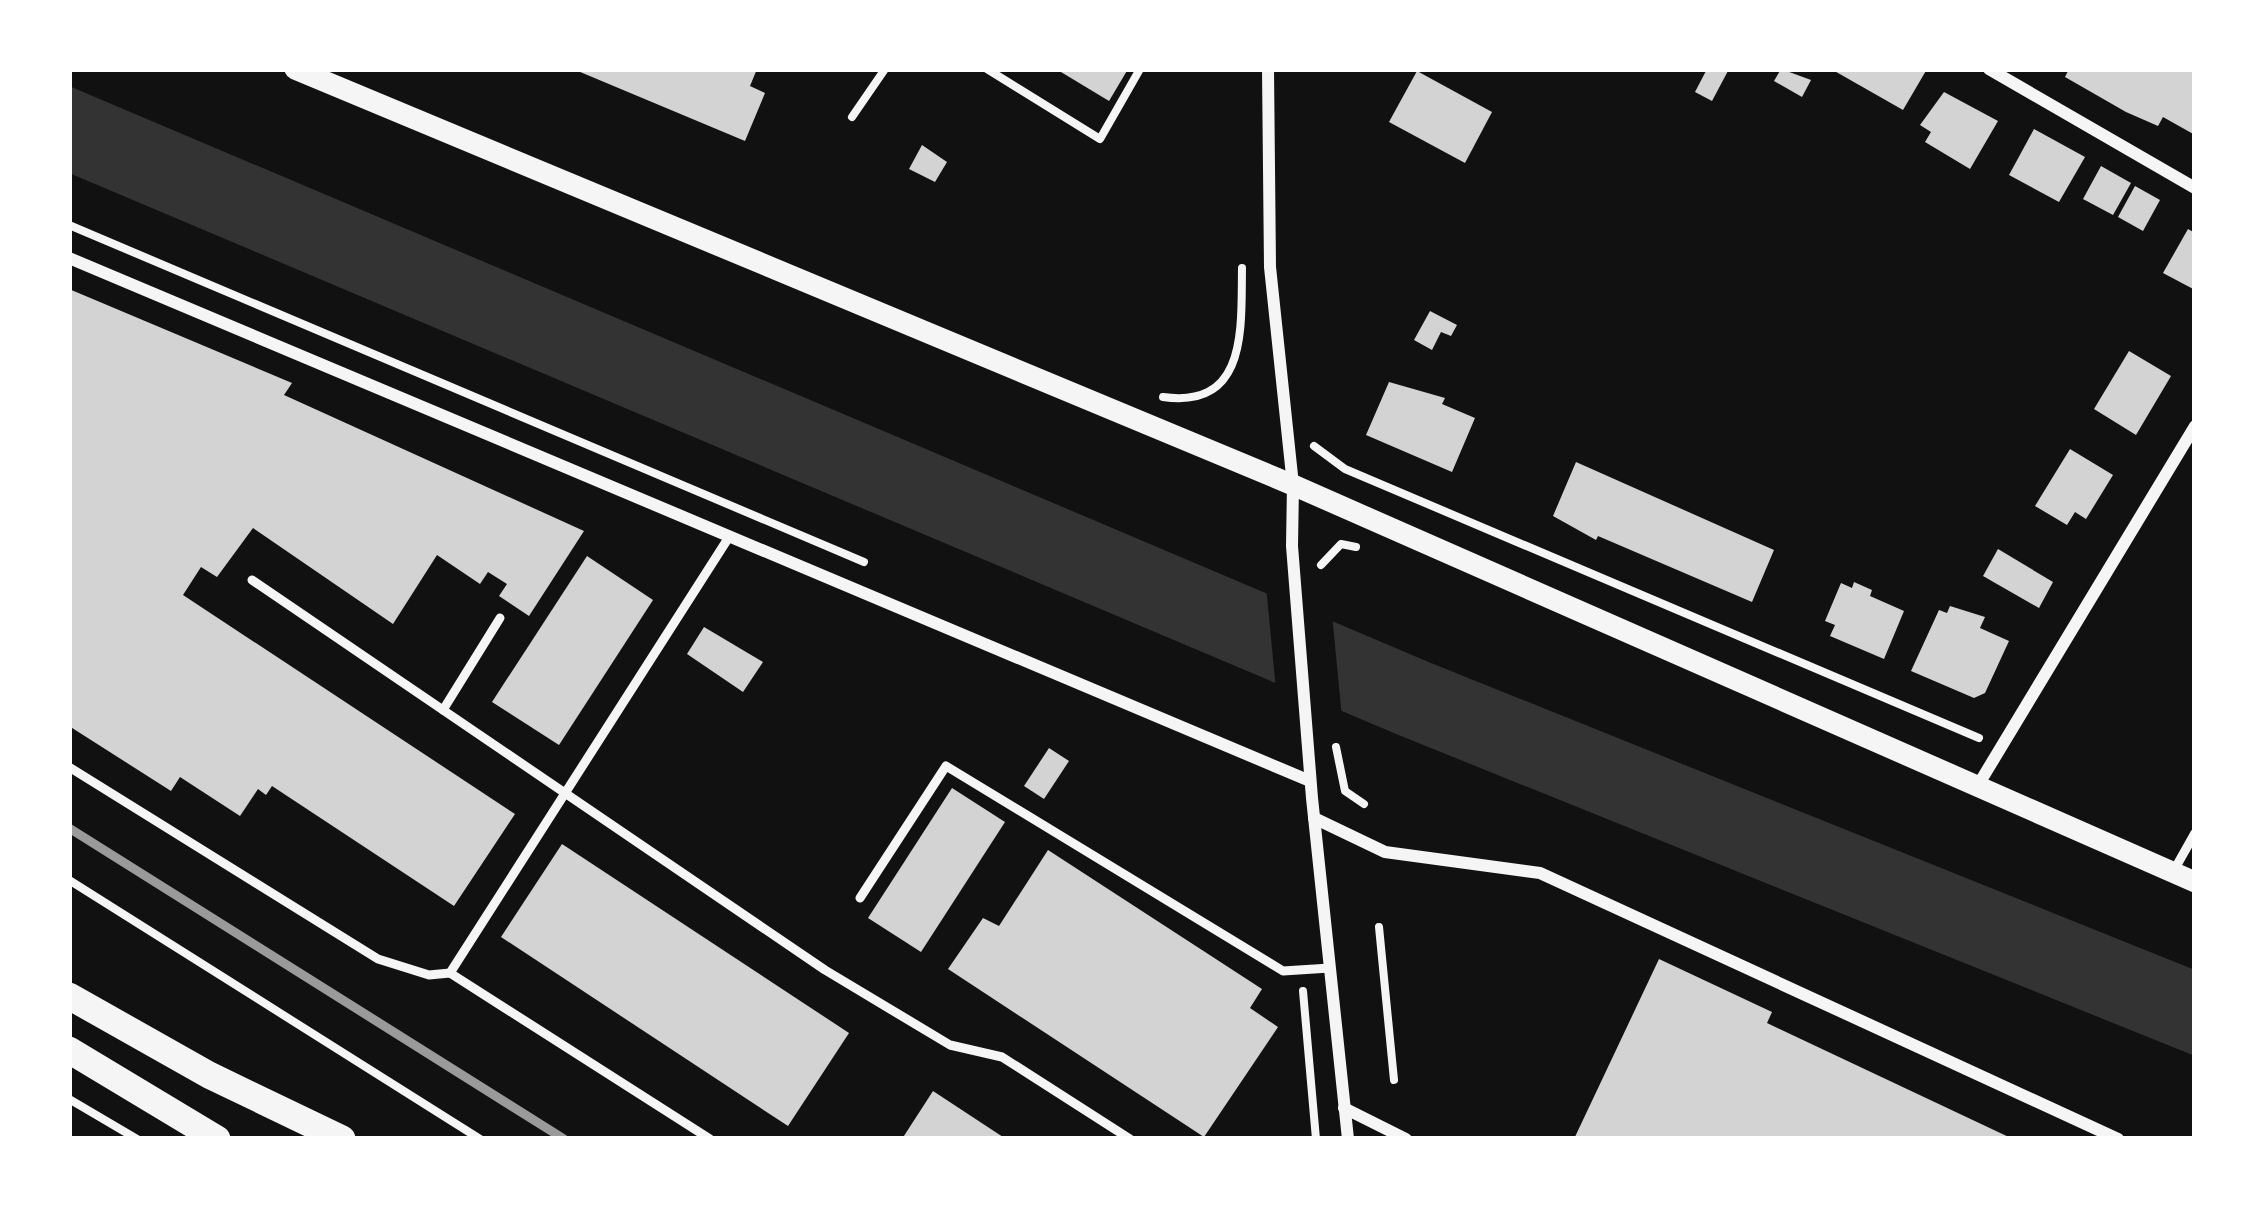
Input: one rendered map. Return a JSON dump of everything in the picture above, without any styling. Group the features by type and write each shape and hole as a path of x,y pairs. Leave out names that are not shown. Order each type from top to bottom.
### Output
{"main road":[{"path":"69,997 209,1075 341,1139"},
{"path":"69,1050 218,1139"}],"street":[{"path":"295,69 1293,485 2195,882"},
{"path":"1268,69 1270,267 1293,485 1292,546 1310,782 1348,1139"},
{"path":"1989,69 2195,188"},
{"path":"69,258 1310,782"},
{"path":"1976,787 2195,426"},
{"path":"1314,818 1384,852 1540,873 2118,1139"},
{"path":"1344,1108 1406,1139"}],"lane":[{"path":"450,973 729,537"},
{"path":"252,580 825,970 950,1046 1002,1057 1130,1139"},
{"path":"442,710 500,618"},
{"path":"860,898 946,766 1283,971 1330,968"},
{"path":"69,767 378,959 429,975 450,973 710,1139"},
{"path":"2173,872 2195,833"}],"path":[{"path":"852,117 885,69"},
{"path":"987,69 1100,139 1140,69"},
{"path":"69,225 875,566"},
{"path":"1155,396 1190,401 1223,382 1241,348 1243,255"},
{"path":"1312,428 1315,450 1345,469 2003,748"},
{"path":"1324,560 1341,544 1371,550"},
{"path":"1339,762 1345,791 1364,804"},
{"path":"69,880 481,1139"},
{"path":"1379,927 1394,1080"},
{"path":"69,1099 137,1139"}],"shaded area":[{"path":"69,86 1431,663 2195,970 2195,1056 1401,736 69,173"}],"pier":[{"path":"1266,586 1332,614 1342,718 1276,690"}],"building":[{"path":"573,69 757,69 750,86 765,93 745,141"},
{"path":"1056,69 1128,69 1109,101"},
{"path":"1707,69 1729,69 1712,101 1695,92"},
{"path":"1781,69 1811,80 1802,97 1774,81"},
{"path":"1831,69 1927,69 1903,110"},
{"path":"2069,69 2192,69 2195,135 2163,117 2158,126 2126,112 2065,77"},
{"path":"1417,71 1492,112 1465,163 1389,122"},
{"path":"1944,92 1998,121 1970,169 1925,142 1931,132 1920,125"},
{"path":"2034,129 2085,157 2059,202 2009,175"},
{"path":"922,145 947,162 935,182 909,169"},
{"path":"2101,166 2131,183 2113,215 2083,199"},
{"path":"2135,186 2160,200 2143,231 2118,217"},
{"path":"2188,229 2195,233 2195,290 2163,273"},
{"path":"69,289 292,383 284,395 584,531 529,616 499,596 507,584 488,572 480,584 437,555 393,624 253,528 217,577 201,567 183,595 515,814 454,906 272,786 266,795 258,789 240,816 180,777 171,791 69,726"},
{"path":"1430,311 1457,325 1451,336 1441,332 1432,350 1414,340"},
{"path":"2129,351 2171,376 2136,435 2094,409"},
{"path":"1389,382 1445,398 1442,404 1475,418 1452,472 1366,435"},
{"path":"2070,449 2113,475 2086,519 2075,512 2067,525 2035,506"},
{"path":"1576,462 1774,550 1752,602 1598,536 1596,540 1553,516"},
{"path":"1998,549 2053,582 2039,608 1983,576"},
{"path":"587,556 653,600 559,745 492,702"},
{"path":"1854,582 1872,590 1870,596 1904,611 1884,659 1830,636 1835,625 1825,621 1841,583 1852,588"},
{"path":"1950,606 1985,617 1980,628 2009,641 1985,693 1974,698 1911,671 1939,610 1947,613"},
{"path":"704,627 763,662 743,692 687,654"},
{"path":"1049,748 1069,761 1044,799 1024,786"},
{"path":"952,788 1005,822 921,952 868,918"},
{"path":"562,844 849,1033 788,1126 501,937"},
{"path":"1048,850 1262,989 1250,1008 1278,1027 1204,1137 948,969 983,918 999,926"},
{"path":"1659,959 1772,1012 1767,1023 2013,1139 1574,1139"},
{"path":"933,1091 1006,1139 902,1139"}],"railway":[{"path":"69,828 564,1139"}]}
